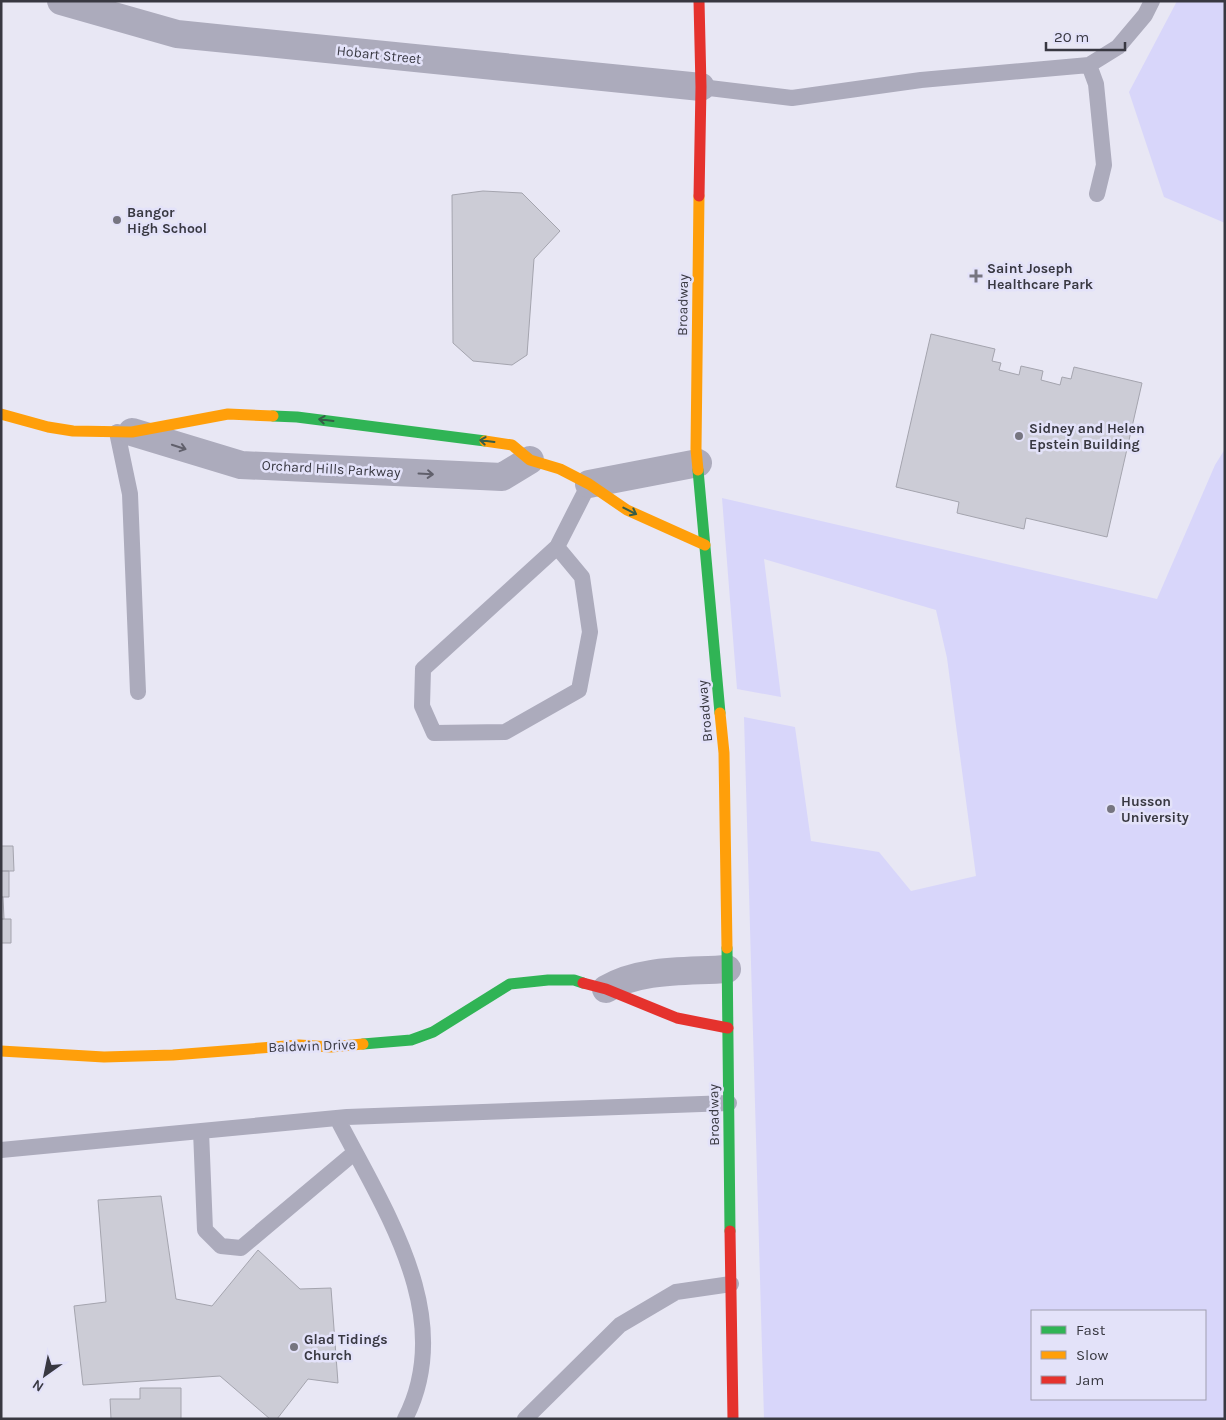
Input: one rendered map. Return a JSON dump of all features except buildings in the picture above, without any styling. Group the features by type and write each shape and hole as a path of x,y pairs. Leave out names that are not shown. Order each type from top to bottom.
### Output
{"street":[{"name":"Hobart Street","path":"61,1 177,34 701,87"},
{"name":"Broadway","path":"699,1 701,87 698,463 724,753 733,1419"},
{"name":"Orchard Hills Parkway","path":"1,414 48,427 73,431 125,432 228,414 297,417 512,445 530,460 560,469 589,484 627,510 705,545"},
{"name":"Orchard Hills Parkway","path":"125,432 241,465 279,468 502,477 530,460"},
{"path":"589,484 698,463"},
{"path":"606,989 622,979 727,969"},
{"name":"Baldwin Drive","path":"1,1051 104,1057 173,1055 299,1045 331,1047 411,1040 434,1032 510,984 574,980 606,989 677,1018 728,1028"}],"lane":[{"path":"701,87 792,98 920,80 1089,65 1118,47 1145,15 1152,1"},
{"path":"1089,65 1096,84 1104,165 1097,194"},
{"path":"125,432 130,494 138,692"},
{"path":"557,547 582,577 590,632 579,690 505,732 434,733 422,706 422,669 557,547 589,484"},
{"path":"1,1150 337,1118 729,1103"},
{"path":"337,1118 404,1248 421,1305 423,1361 415,1400 405,1419"},
{"path":"201,1131 205,1230 221,1246 241,1248 354,1153"},
{"path":"524,1419 620,1326 676,1292 731,1284"}],"shaded area":[{"path":"1177,1 1225,1 1225,223 1164,197 1129,92"},
{"path":"1225,449 1225,1419 764,1419 744,717 795,727 811,841 879,852 911,891 976,876 947,658 936,610 764,559 781,697 737,689 722,498 1157,599 1215,465"}],"traffic: fast":[{"path":"273,416 297,417 485,441"},
{"path":"698,470 720,713"},
{"path":"727,948 730,1231"},
{"path":"363,1044 411,1040 433,1032 510,984 548,980 574,980 583,983"}],"traffic: slow":[{"path":"698,470 696,449 699,196"},
{"path":"1,414 48,427 73,431 132,432 228,414 273,416"},
{"path":"485,441 512,445 530,460 560,469 589,484 627,510 705,545"},
{"path":"720,713 724,753 727,948"},
{"path":"1,1051 104,1057 173,1055 299,1045 331,1047 363,1044"}],"traffic: jam":[{"path":"699,1 701,87 699,196"},
{"path":"583,983 606,989 677,1018 728,1028"},
{"path":"730,1231 733,1419"}],"place":[{"name":"Bangor High School","path":"117,220"},
{"name":"Saint Joseph Healthcare Park","path":"976,276"},
{"name":"Sidney and Helen Epstein Building","path":"1019,436"},
{"name":"Husson University","path":"1111,809"},
{"name":"Glad Tidings Church","path":"294,1347"}]}
